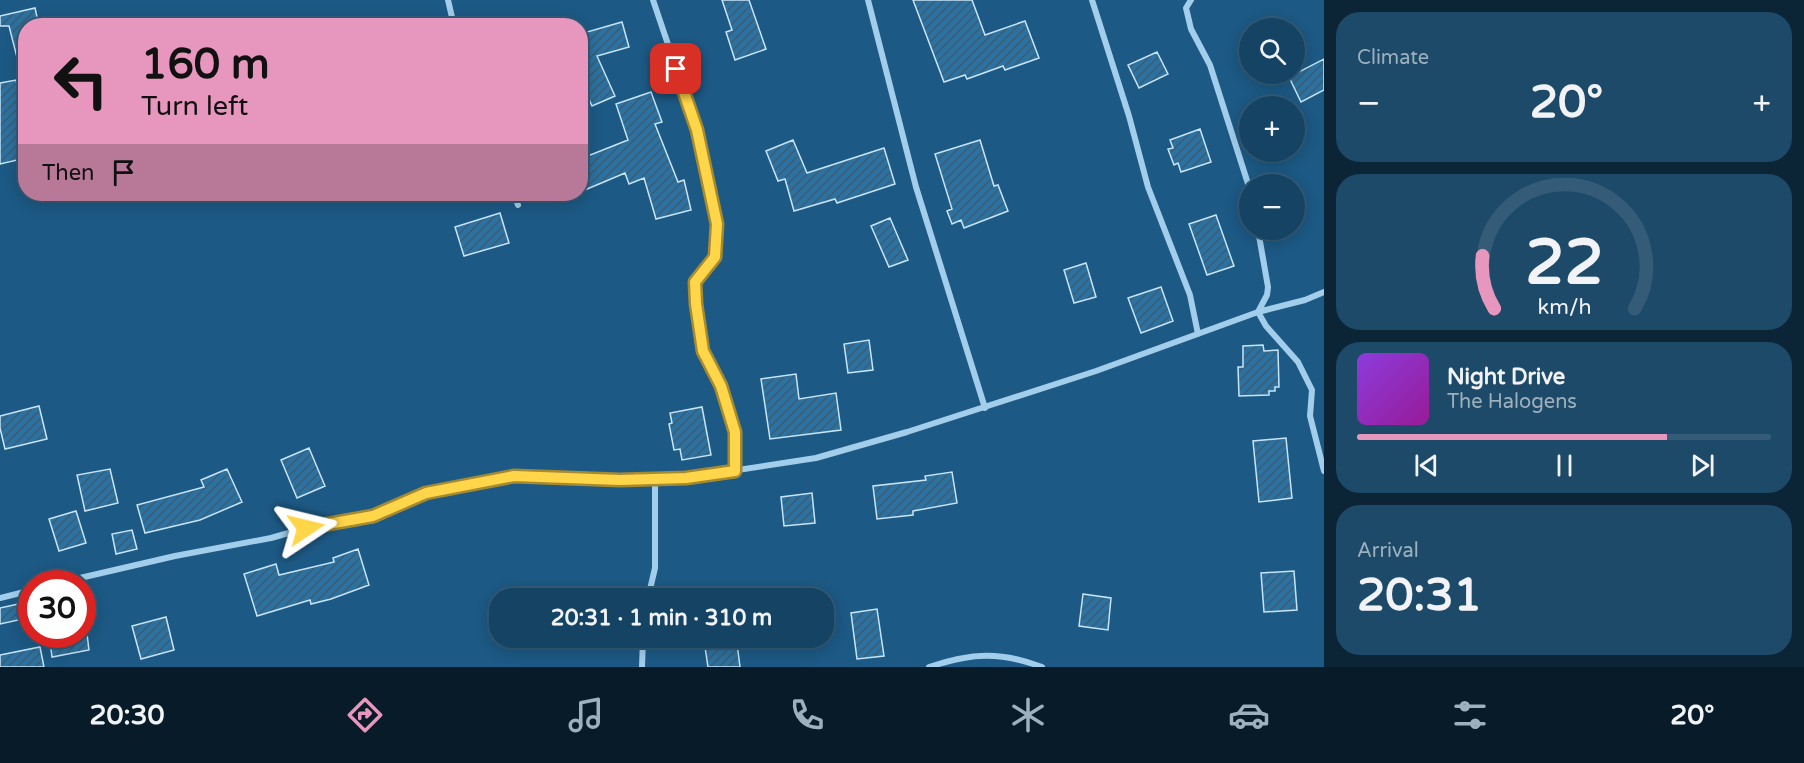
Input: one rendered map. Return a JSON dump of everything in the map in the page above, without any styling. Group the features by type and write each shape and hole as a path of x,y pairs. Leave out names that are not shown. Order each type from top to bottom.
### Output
{"street":[{"path":"448,0 452,18"},
{"path":"653,0 697,130 717,224 715,257 695,282 696,304 703,351 721,386 735,432 735,471"},
{"path":"868,0 916,187 985,408"},
{"path":"1092,0 1129,116 1148,187 1190,295 1198,334"},
{"path":"1191,0 1186,8 1191,29 1210,65 1245,174"},
{"path":"516,201 518,206"},
{"path":"1258,312 1267,295 1268,287 1260,240"},
{"path":"96,574 175,556 271,538 306,528 373,516 426,493 514,476 620,480 686,478 816,458 985,408 1096,371 1258,312 1305,300 1324,292"},
{"path":"1258,312 1266,326 1298,362 1312,390 1310,416 1324,471"},
{"path":"650,588 655,568 655,479"},
{"path":"0,598 18,594"},
{"path":"642,667 643,648"},
{"path":"929,667 954,659 984,655 1019,658 1042,667"}],"building":[{"path":"722,0 749,0 766,49 735,60 726,32 732,30"},
{"path":"913,0 972,0 985,35 1025,21 1039,58 1005,70 1003,66 967,79 965,75 944,82"},
{"path":"35,8 37,18 18,18 18,61 9,26 0,26 0,16"},
{"path":"622,22 629,47 597,56 615,96 592,106 588,97 588,32"},
{"path":"1157,52 1168,74 1139,88 1128,65"},
{"path":"1324,59 1324,90 1305,100 1305,96 1298,96 1292,84 1305,84 1305,69"},
{"path":"16,80 18,160 0,164 0,83"},
{"path":"651,92 662,122 655,124 678,182 684,180 691,210 656,219 644,178 629,184 625,173 588,189 588,156 628,140 616,104"},
{"path":"1200,129 1211,162 1181,172 1178,163 1174,165 1168,149 1173,148 1170,140"},
{"path":"793,140 807,173 884,148 895,184 837,203 835,199 794,211 785,179 778,181 766,151"},
{"path":"980,140 994,186 998,185 1008,211 964,228 961,220 952,224 947,211 952,209 935,154"},
{"path":"500,213 509,243 464,256 455,227"},
{"path":"1216,215 1234,266 1207,275 1189,224"},
{"path":"890,218 908,260 889,267 871,226"},
{"path":"1086,263 1096,297 1074,303 1064,270"},
{"path":"1161,287 1173,321 1141,333 1128,298"},
{"path":"869,340 873,370 848,373 844,344"},
{"path":"1263,345 1264,351 1278,350 1279,387 1275,387 1275,391 1269,391 1269,395 1239,396 1238,367 1243,367 1243,346"},
{"path":"796,374 799,399 836,393 841,430 770,439 761,379"},
{"path":"39,406 47,439 5,449 0,416"},
{"path":"702,407 711,455 682,460 680,449 674,450 669,424 672,423 670,413"},
{"path":"1286,438 1292,498 1259,502 1253,441"},
{"path":"309,448 325,486 297,498 281,460"},
{"path":"110,469 118,503 85,511 77,475"},
{"path":"227,469 242,502 200,520 145,533 137,505 204,487 201,480"},
{"path":"952,472 957,503 913,511 913,515 877,519 873,486 926,480 925,476"},
{"path":"812,493 815,523 784,526 781,497"},
{"path":"76,511 86,543 59,551 49,519"},
{"path":"132,530 137,549 116,554 112,534"},
{"path":"358,549 369,585 331,599 311,604 310,600 257,616 244,574 276,564 279,575 334,562 333,558"},
{"path":"1294,571 1297,610 1264,612 1261,573"},
{"path":"1083,594 1111,598 1108,630 1079,626"},
{"path":"18,604 18,620 0,624 0,608"},
{"path":"877,609 884,656 857,659 851,613"},
{"path":"166,617 174,650 141,659 132,626"},
{"path":"40,648 44,667 0,667 0,655"},
{"path":"51,648 89,648 89,650 52,657"},
{"path":"705,648 738,648 740,667 708,667"}],"route":[{"path":"306,528 373,516 426,493 514,476 620,480 686,478 735,471 735,432 721,386 703,351 696,304 695,282 715,257 717,224 697,130 676,69"}]}
